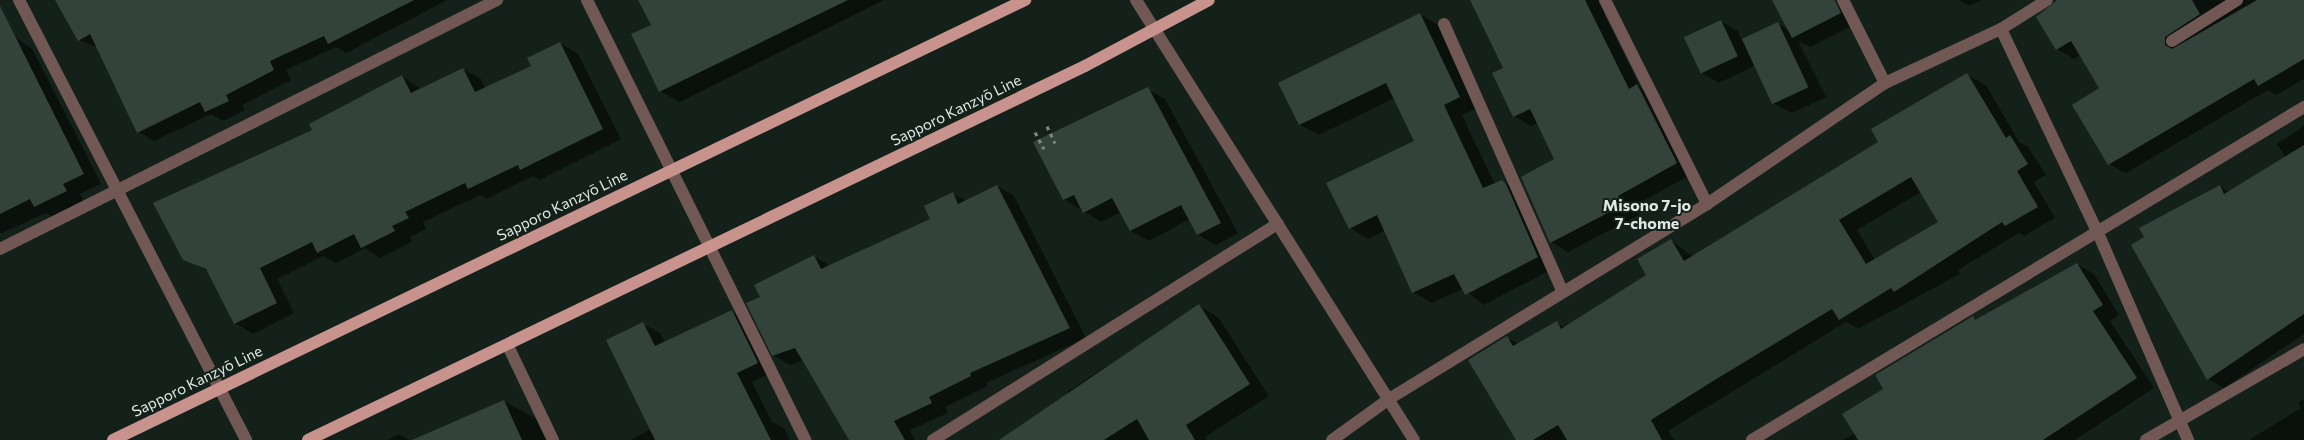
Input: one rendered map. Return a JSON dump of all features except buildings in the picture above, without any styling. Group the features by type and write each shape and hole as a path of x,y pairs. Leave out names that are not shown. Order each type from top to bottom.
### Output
{"main road":[{"name":"Sapporo Kanzyō Line","path":"113,440 1025,0"},
{"name":"Sapporo Kanzyō Line","path":"308,440 508,346 1153,30 1209,0"}],"street":[{"path":"19,0 221,388 246,440"},
{"path":"0,249 497,0"},
{"path":"587,0 674,169 707,248 805,440"},
{"path":"1136,0 1153,30 1414,440"},
{"path":"1605,0 1707,204"},
{"path":"1843,0 1885,83"},
{"path":"1332,440 1389,399 1707,204 1885,83 2001,28 2047,0"},
{"path":"2172,41 2238,0"},
{"path":"1444,24 1563,292"},
{"path":"2001,28 2098,233 2178,421 2188,440"},
{"path":"1752,440 2304,107"},
{"path":"933,440 1278,224"},
{"path":"508,346 553,440"},
{"path":"2146,440 2304,349"}],"path":[{"path":"1047,126 1055,143"},
{"path":"1034,132 1044,149"}],"district":[{"name":"Misono 7-jo 7-chome","path":"1647,214"}]}
